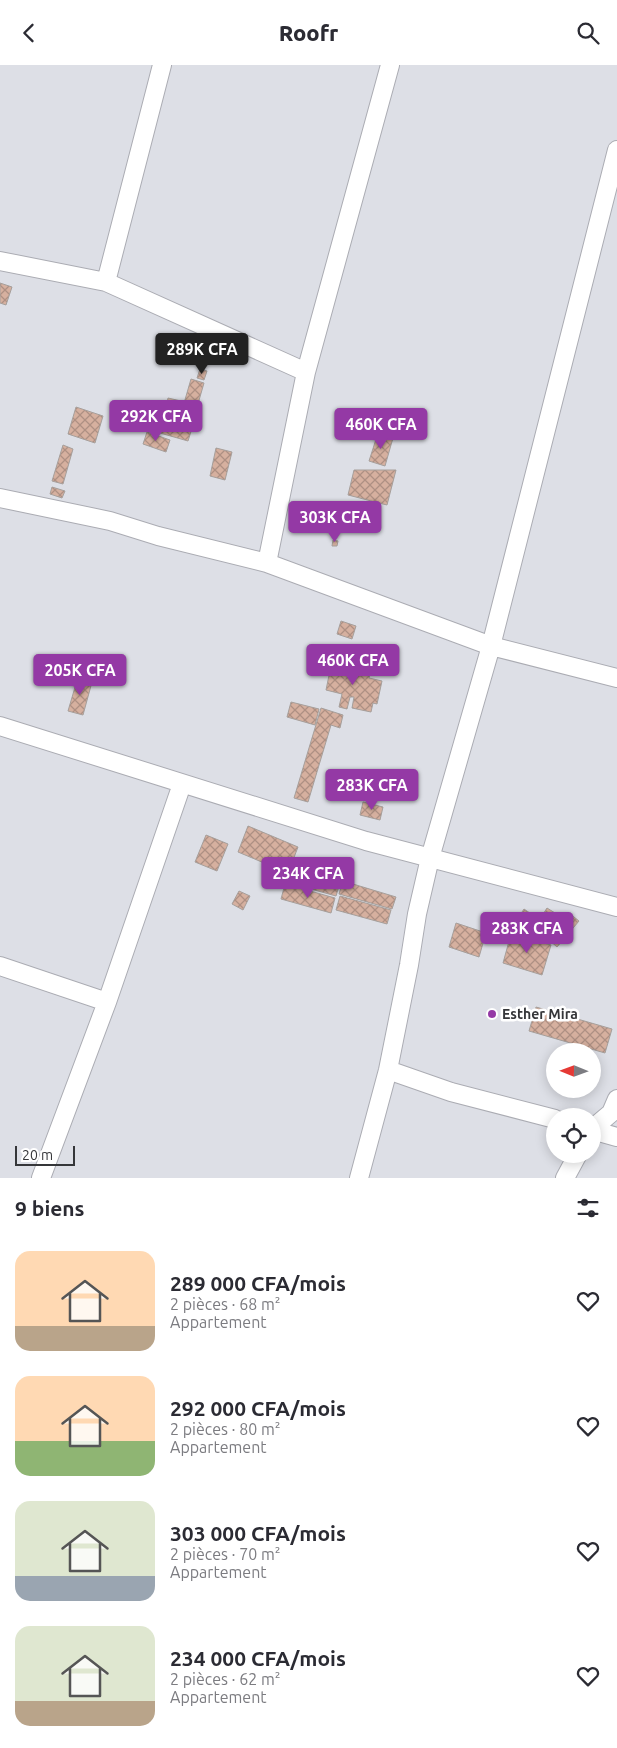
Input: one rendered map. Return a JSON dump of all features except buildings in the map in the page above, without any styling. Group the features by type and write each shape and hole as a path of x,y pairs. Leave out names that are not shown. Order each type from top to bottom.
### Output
{"street":[{"path":"106,282 162,65"},
{"path":"267,563 306,372 390,65"},
{"path":"359,1178 388,1070 417,914 430,858 491,646 617,150"},
{"path":"0,261 106,282 306,372"},
{"path":"0,498 110,521 177,542 267,563 491,646 617,678"},
{"path":"0,727 366,841 617,907"},
{"path":"42,1178 107,1002 182,784"},
{"path":"0,966 107,1002"},
{"path":"388,1070 451,1093 546,1117"},
{"path":"601,1121 611,1113 617,1099"},
{"path":"601,1132 617,1137"},
{"path":"565,1178 573,1163"}],"place":[{"name":"Esther Mira","path":"492,1014"}]}
